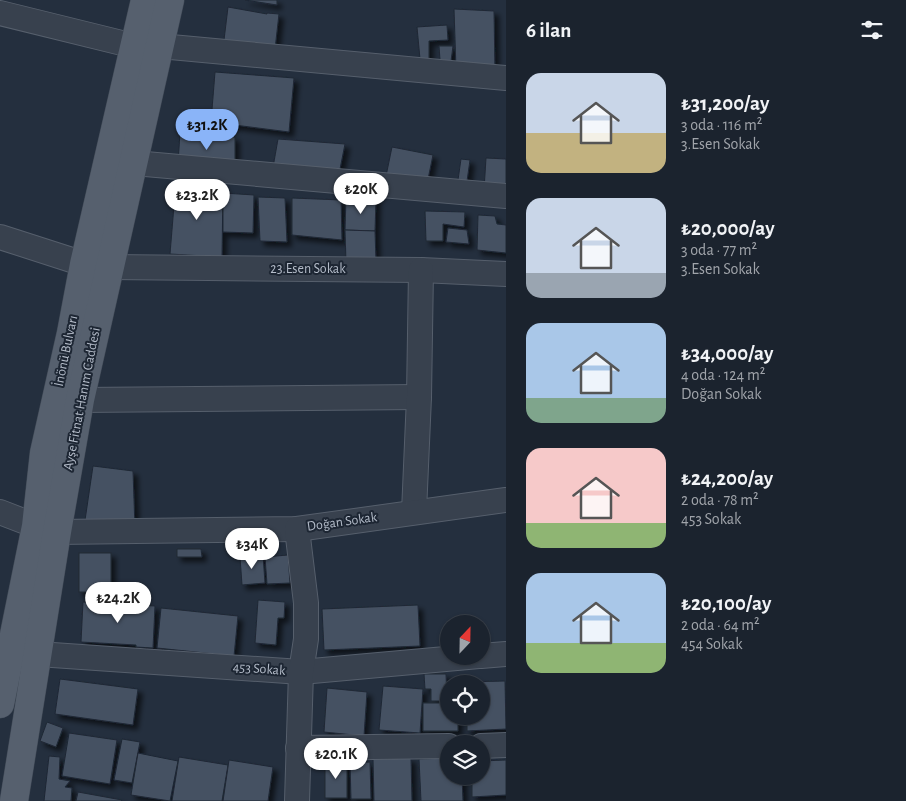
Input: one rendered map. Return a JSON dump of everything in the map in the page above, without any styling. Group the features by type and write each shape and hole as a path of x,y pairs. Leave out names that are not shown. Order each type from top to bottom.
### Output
{"main road":[{"name":"İnönü Bulvarı","path":"0,704 47,529 44,453 71,333 97,266 147,46 145,0"},
{"name":"Ayşe Fitnat Hanım Caddesi","path":"14,801 38,654 47,529 80,400 97,266 134,164 147,46 170,0"}],"street":[{"path":"0,13 147,46 506,78"},
{"path":"134,164 506,196"},
{"name":"23.Esen Sokak","path":"0,237 97,266 421,270 506,274"},
{"path":"414,512 420,397 421,270"},
{"path":"80,400 420,397"},
{"name":"Doğan Sokak","path":"47,529 297,529 506,500"},
{"path":"0,512 47,529"},
{"path":"297,529 306,603 306,639 301,672 297,801"},
{"name":"453 Sokak","path":"38,654 301,672 440,660"},
{"name":"453 Sokak","path":"490,655 506,654"},
{"path":"490,746 506,745"},
{"path":"298,748 440,746"}],"building":[{"path":"245,0 277,0 277,5"},
{"path":"228,7 267,14 279,14 275,49 224,40"},
{"path":"454,9 494,11 495,73 456,69"},
{"path":"447,25 448,40 429,41 429,60 420,59 417,27"},
{"path":"439,46 453,46 451,61 440,60"},
{"path":"215,72 294,78 289,132 211,122"},
{"path":"180,133 235,137 235,169 178,163"},
{"path":"278,139 345,144 338,179 272,173"},
{"path":"392,147 433,155 427,184 386,176"},
{"path":"486,158 506,159 506,192 484,190"},
{"path":"461,159 470,160 466,188 457,187"},
{"path":"176,181 223,188 222,257 170,254"},
{"path":"223,193 254,195 253,233 223,232"},
{"path":"258,197 285,198 287,242 260,241"},
{"path":"292,198 341,200 342,240 292,235"},
{"path":"346,198 376,199 375,231 345,230"},
{"path":"425,211 465,212 464,227 443,224 443,241 426,241"},
{"path":"478,215 495,216 497,224 506,225 506,253 477,250"},
{"path":"448,228 467,230 469,244 446,242"},
{"path":"345,230 375,231 376,261 346,263"},
{"path":"93,466 133,471 135,528 84,527"},
{"path":"177,549 201,549 202,557 177,557"},
{"path":"79,553 111,553 111,592 79,592"},
{"path":"263,555 265,583 242,585 240,557"},
{"path":"288,555 290,583 267,584 265,557"},
{"path":"258,600 285,602 284,618 278,618 276,645 255,643"},
{"path":"83,602 155,606 153,648 136,647 136,645 81,642"},
{"path":"418,605 420,646 324,650 322,609"},
{"path":"161,608 238,616 234,656 157,648"},
{"path":"424,674 446,674 440,675 440,701 431,701 431,689 425,689"},
{"path":"60,679 138,689 133,725 55,714"},
{"path":"490,681 505,681 506,729 467,731 467,725 490,725"},
{"path":"383,686 423,689 420,733 379,730"},
{"path":"327,688 367,692 364,736 324,732"},
{"path":"423,703 440,703 440,725 458,725 458,731 423,731"},
{"path":"47,722 63,728 56,747 40,741"},
{"path":"69,733 117,740 110,784 62,776"},
{"path":"122,739 140,742 132,783 114,780"},
{"path":"138,753 178,761 170,801 131,795"},
{"path":"49,756 60,757 59,779 70,781 65,787 72,788 71,801 44,801"},
{"path":"179,757 228,765 222,801 172,801"},
{"path":"411,758 412,801 374,801 373,759"},
{"path":"440,758 440,785 462,785 463,801 421,801 419,759"},
{"path":"229,760 273,767 268,801 223,801"},
{"path":"506,760 506,795 472,797 472,785 490,785 490,761"},
{"path":"370,762 371,799 351,799 350,763"},
{"path":"325,763 347,763 347,798 325,798"},
{"path":"78,792 122,800 76,801"}]}
